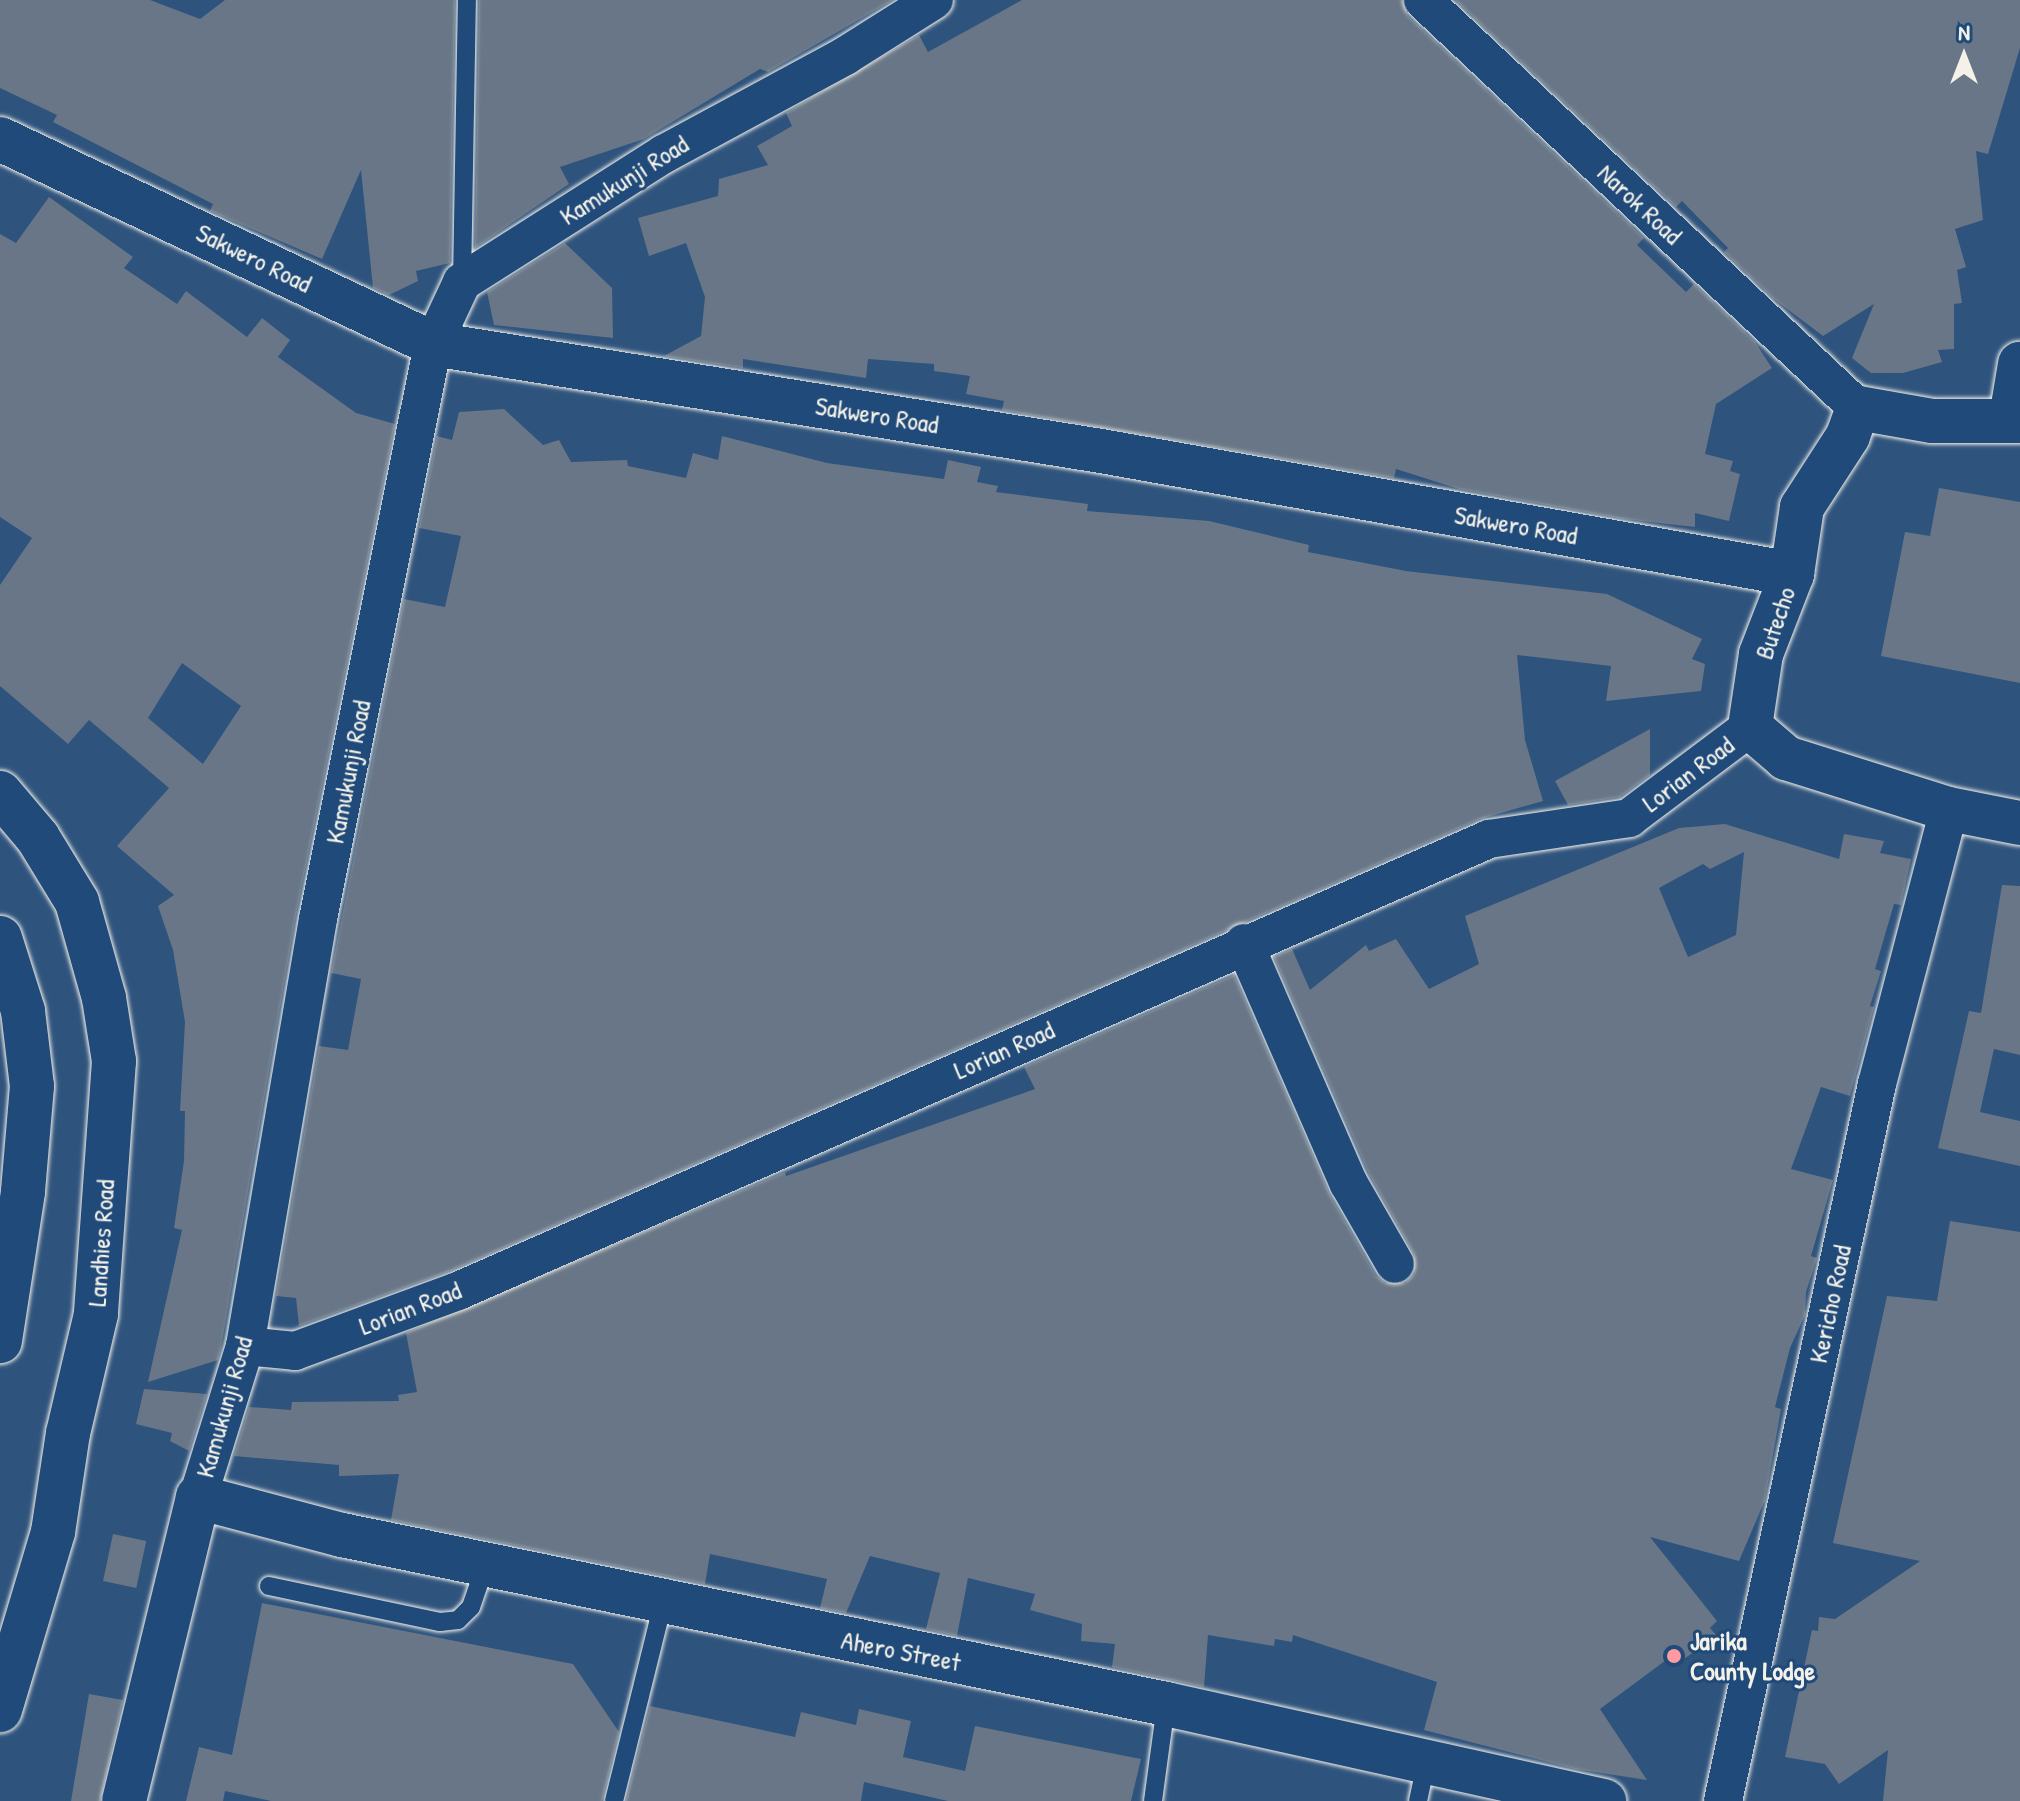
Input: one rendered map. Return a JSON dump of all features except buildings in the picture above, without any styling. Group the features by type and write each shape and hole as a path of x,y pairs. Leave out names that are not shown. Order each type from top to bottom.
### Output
{"street":[{"name":"Kamukunji Road","path":"124,1801 198,1497 245,1346 318,919 433,344 462,282 664,154 845,56 934,0"},
{"name":"Narok Road","path":"1423,0 1858,408"},
{"name":"Sakwero Road","path":"0,139 433,344 1101,451 1792,574"},
{"path":"1858,408 1932,421 2015,419 2020,364"},
{"name":"Butecho","path":"1750,727 1761,654 1792,574 1802,507 1848,436 1858,408"},
{"path":"1750,727 1786,758 1949,809 2020,823"},
{"name":"Lorian Road","path":"245,1346 295,1351 458,1291 1244,943 1489,839 1629,818 1750,727"},
{"name":"Landhies Road","path":"0,793 38,838 77,902 104,998 114,1061 96,1314 68,1433 53,1532 0,1710"},
{"name":"Kericho Road","path":"1723,1801 1877,1084 1949,809"},
{"path":"0,938 23,1011 32,1086 15,1262 0,1341"},
{"path":"1244,943 1349,1184 1395,1264"},
{"name":"Ahero Street","path":"198,1497 485,1566 1166,1704 1426,1759 1604,1801"}],"lane":[{"path":"462,282 467,0"},
{"path":"269,1586 440,1622 458,1620 471,1607 485,1566"},
{"path":"614,1801 663,1603"},
{"path":"1153,1801 1166,1704"},
{"path":"1418,1801 1426,1759"}],"place":[{"name":"Jarika County Lodge","path":"1674,1656"}]}
